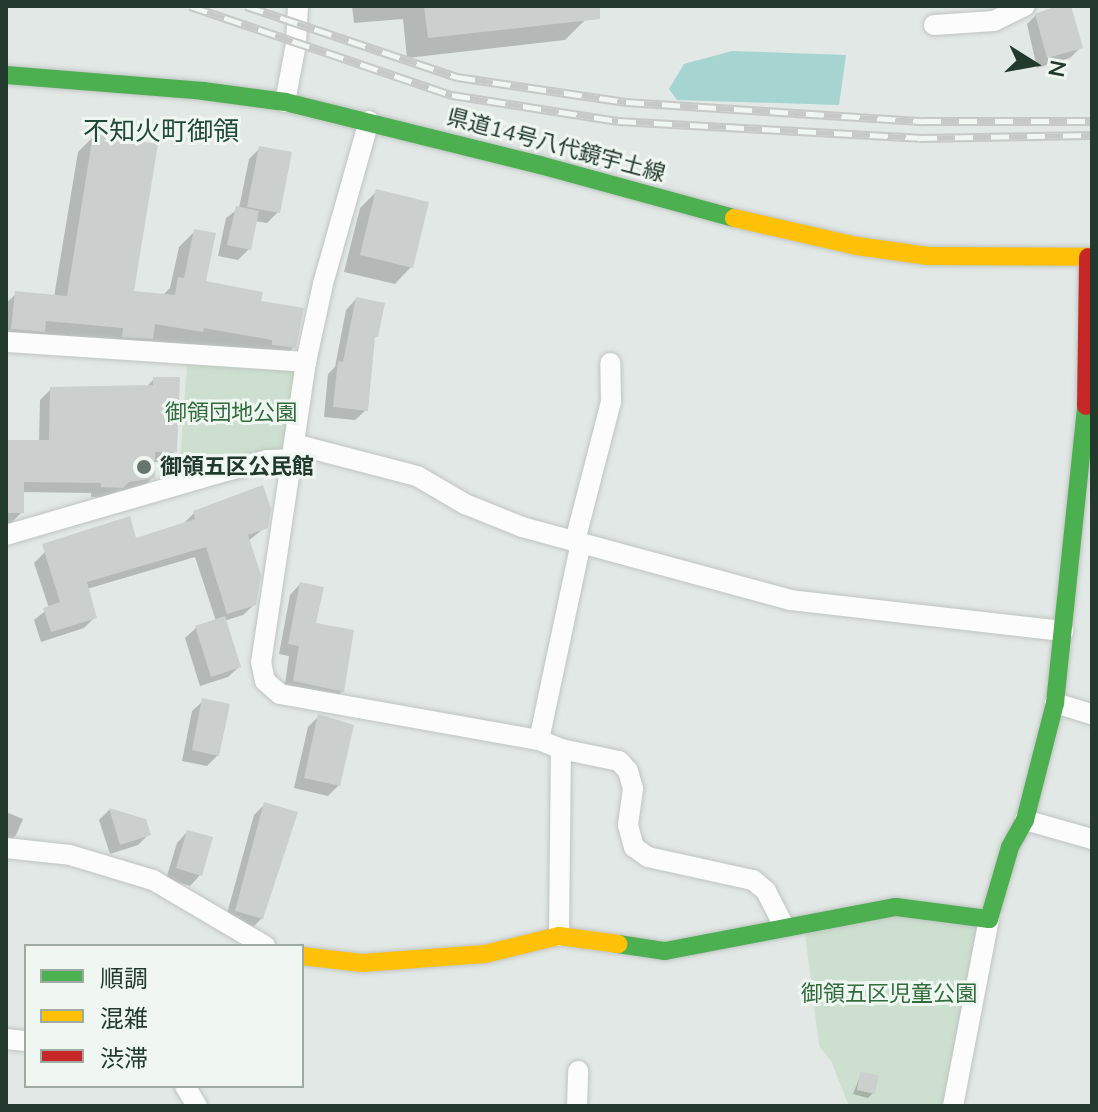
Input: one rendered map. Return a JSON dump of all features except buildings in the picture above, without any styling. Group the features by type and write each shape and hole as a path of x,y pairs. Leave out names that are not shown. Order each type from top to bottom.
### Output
{"street":[{"path":"285,102 296,44 298,6"},
{"path":"934,25 994,21 1025,6"},
{"name":"県道14号八代鏡宇土線","path":"6,75 203,91 285,102 369,121 763,226 857,246 928,256 1090,257"},
{"path":"369,121 323,284 306,362 261,662 265,681 280,694 539,740 561,749 619,761 628,771 633,789 629,838 634,847 648,857 753,880 766,891 784,926"},
{"path":"953,1106 989,919 1010,847 1025,820 1055,703 1087,397 1090,257"},
{"path":"6,342 306,362"},
{"path":"539,740 578,542 611,402 610,363"},
{"path":"6,535 293,451 417,476 498,520 790,600 1063,631"},
{"path":"1055,703 1092,714"},
{"path":"559,936 561,749"},
{"path":"1025,820 1092,839"},
{"path":"6,848 70,855 153,880 262,944"},
{"path":"304,956 362,963 485,954 559,936 665,951 896,907 989,919"},
{"path":"577,1106 578,1071"},
{"path":"186,1088 197,1106"}],"green space":[{"name":"御領団地公園","path":"187,365 295,369 283,448 179,474"},
{"name":"御領五区児童公園","path":"886,916 978,926 961,1030 943,1106 849,1106 831,1061 819,1046 805,934"}],"water":[{"path":"732,51 846,55 839,105 677,100 669,89 684,64"}],"railway":[{"path":"190,6 452,95 618,121 919,138 1092,135"},
{"path":"246,6 457,77 626,102 923,121 1092,121"}],"traffic: fast":[{"path":"6,75 203,91 285,102 540,165 734,218"},
{"path":"618,944 665,951 896,907 989,919 1010,847 1025,820 1055,703 1086,406"}],"traffic: slow":[{"path":"734,218 857,246 928,256 1092,257"},
{"path":"304,956 362,963 485,954 559,936 618,944"}],"traffic: jam":[{"path":"1086,406 1088,257"}],"place":[{"name":"御領五区公民館","path":"144,467"}],"district":[{"name":"不知火町御領","path":"161,131"}]}
